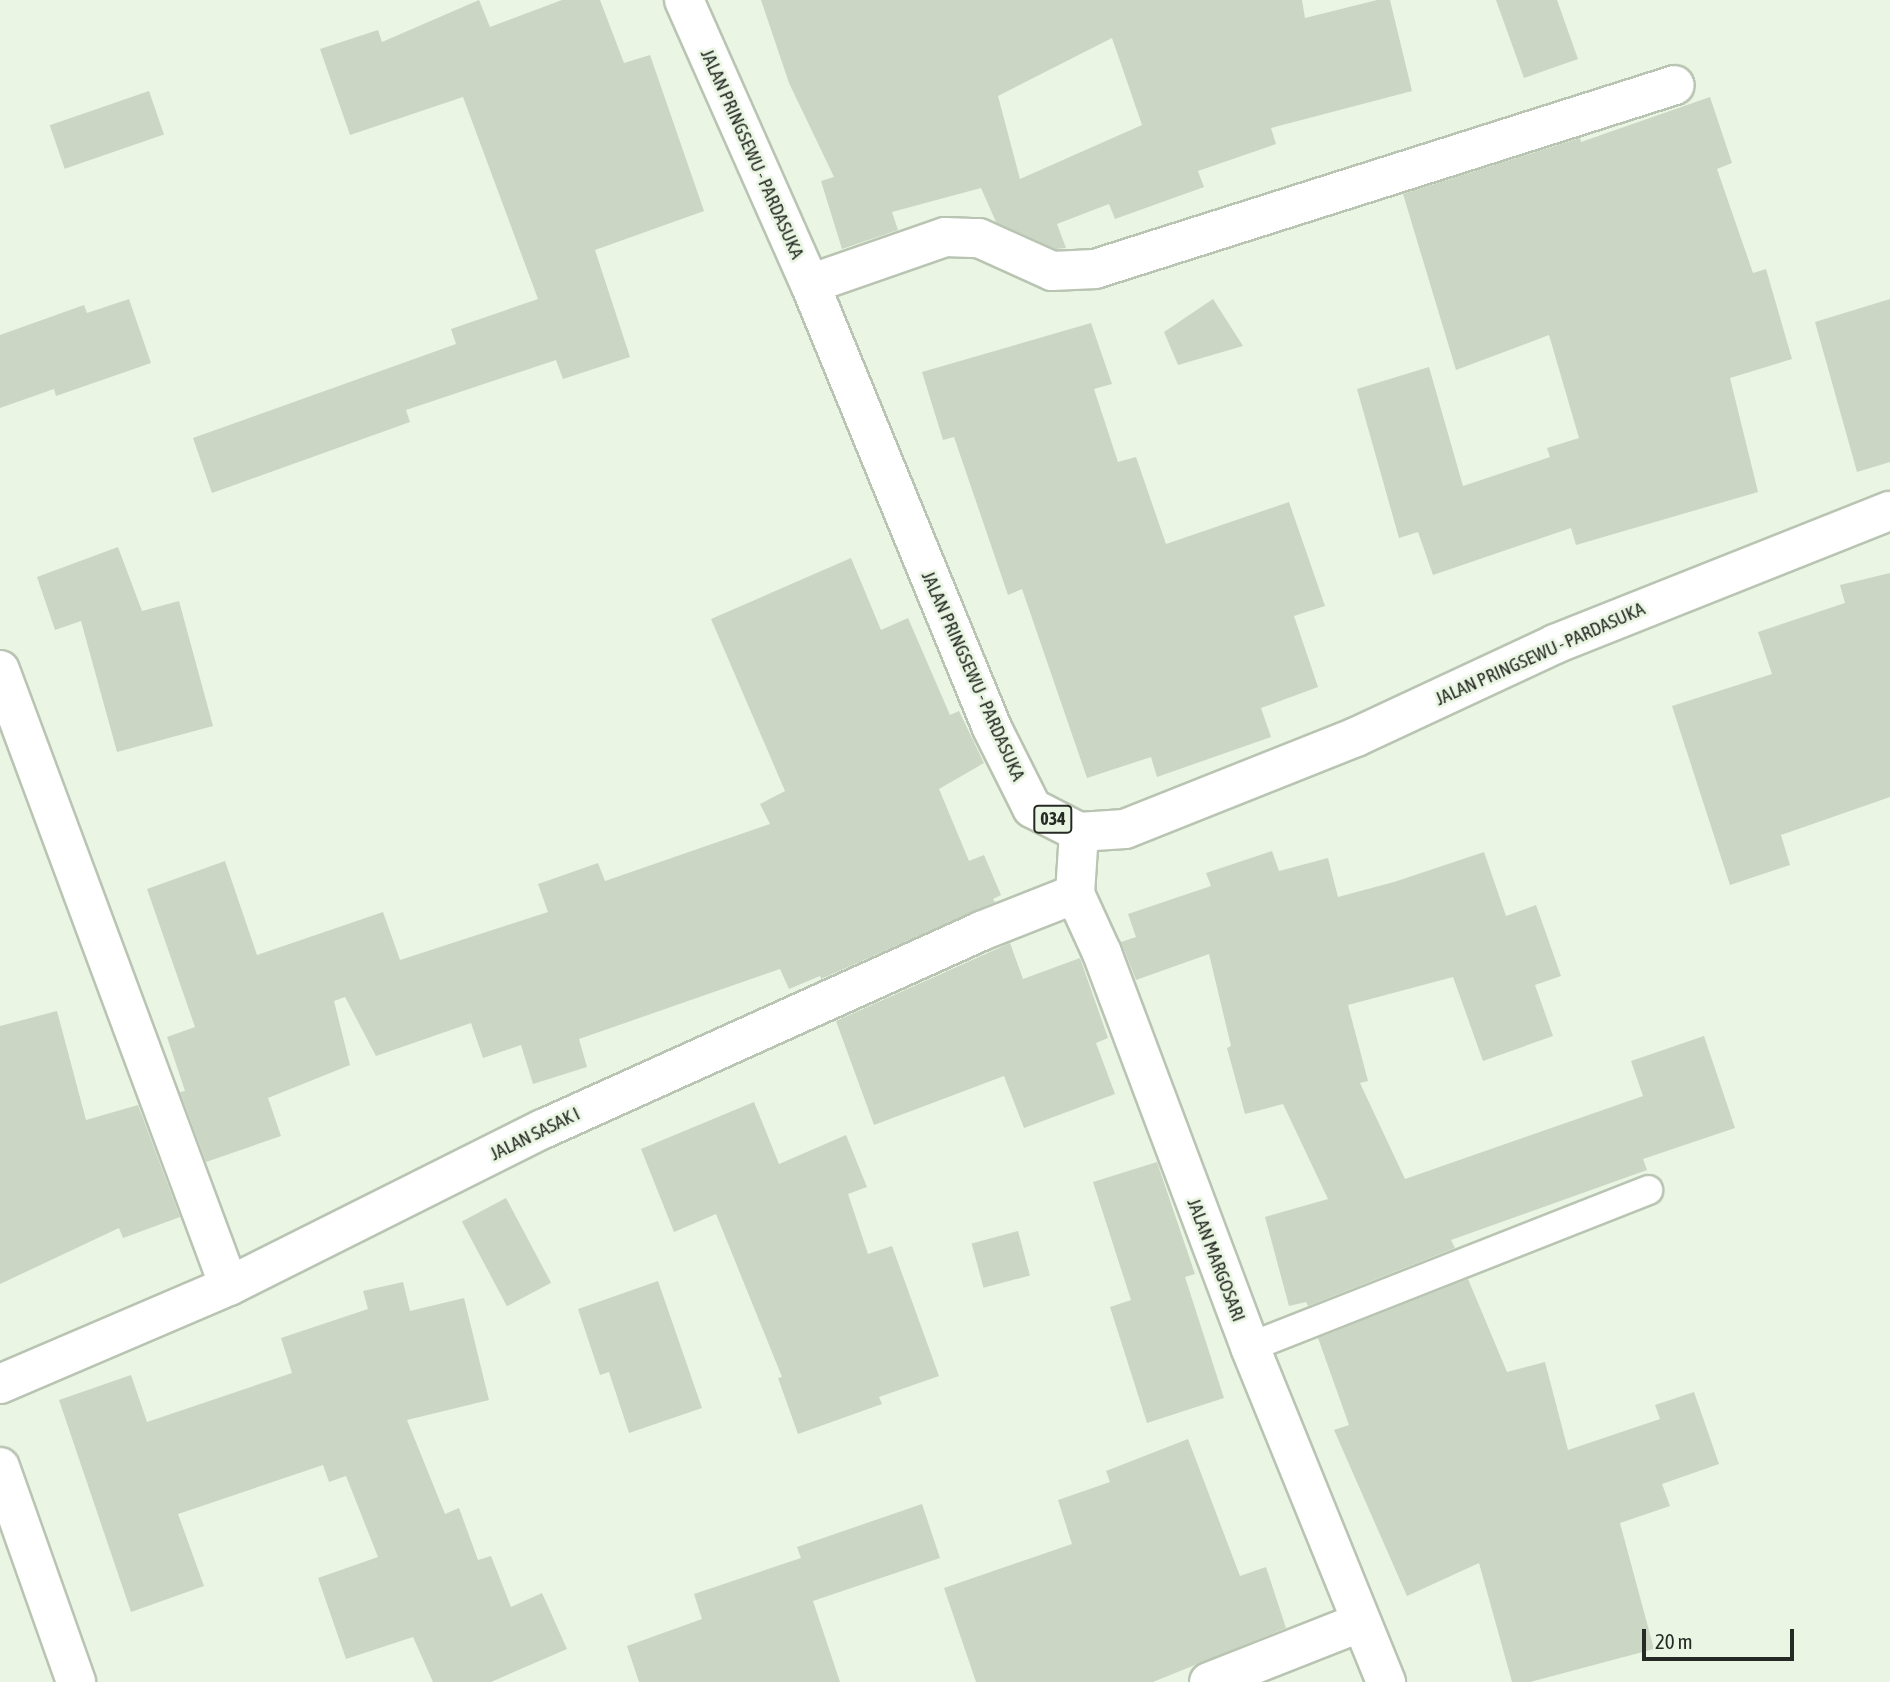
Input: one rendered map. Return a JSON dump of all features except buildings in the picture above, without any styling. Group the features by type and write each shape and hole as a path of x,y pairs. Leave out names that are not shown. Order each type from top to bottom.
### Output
{"street":[{"name":"JALAN PRINGSEWU - PARDASUKA","path":"684,0 810,284 992,726 1031,808 1079,832 1125,828 1356,737 1555,644 1890,511"},
{"path":"810,284 945,237 979,238 1052,271 1096,269 1675,85"},
{"path":"0,670 229,1286"},
{"name":"JALAN MARGOSARI","path":"1079,832 1075,894 1102,953 1250,1347 1386,1682"},
{"name":"JALAN SASAK I","path":"0,1384 229,1286 543,1129 981,931 1075,894"},
{"path":"0,1467 76,1682"},
{"path":"1209,1682 1361,1622"}],"lane":[{"path":"1250,1347 1648,1190"}]}
